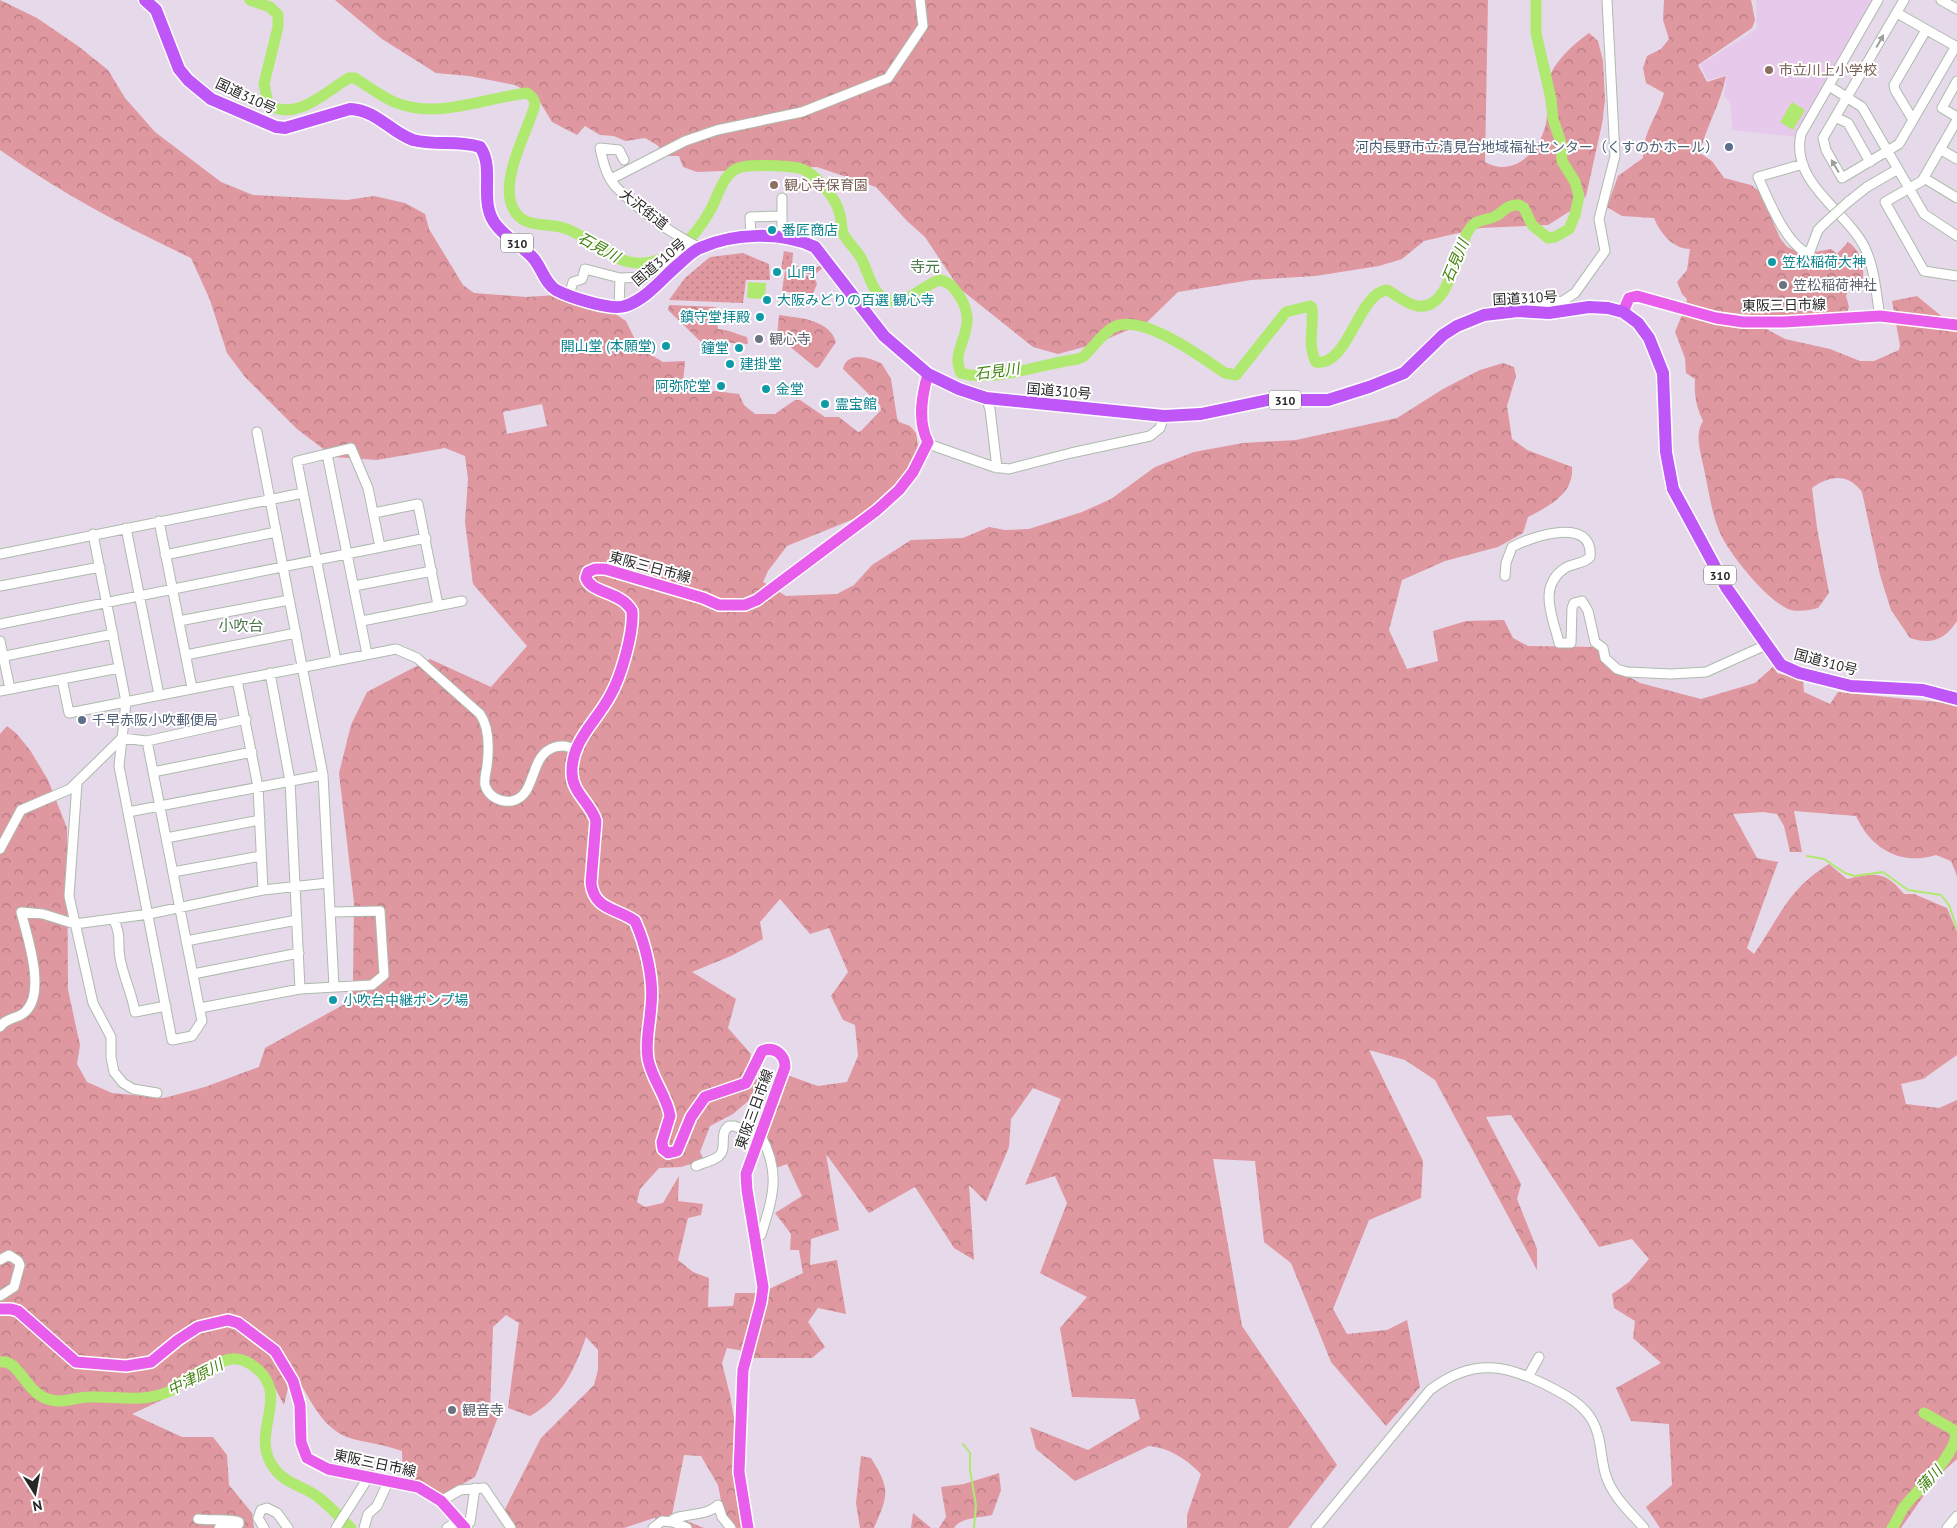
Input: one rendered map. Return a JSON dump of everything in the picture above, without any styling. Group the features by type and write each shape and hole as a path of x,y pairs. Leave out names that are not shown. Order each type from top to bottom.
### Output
{"highway":[{"name":"国道310号","path":"145,0 156,10 179,69 211,100 232,110 285,128 350,109 360,109 374,115 413,140 460,142 480,146 487,159 486,188 488,207 493,221 534,260 551,285 569,294 618,308 632,304 649,292 691,243 751,237 801,240 815,247 878,330 928,374 959,389 986,398 1164,416 1201,414 1268,400 1328,400 1370,387 1404,372 1443,336 1457,326 1484,315 1502,312 1549,313 1589,307 1608,308 1623,312 1638,323 1649,338 1660,365 1665,390 1666,452 1673,489 1726,586 1781,665 1799,673 1851,686 1922,690 1957,699"}],"main road":[{"name":"東阪三日市線","path":"1623,312 1629,298 1637,296 1716,318 1743,322 1784,322 1880,316 1957,325"},
{"path":"928,374 924,389 922,420 928,442"},
{"name":"東阪三日市線","path":"748,1528 738,1472 744,1364 761,1302 763,1287 746,1174 785,1068 785,1062 780,1054 770,1049 762,1051 746,1083 705,1097 691,1117 677,1150 668,1153 663,1150 662,1142 670,1116 668,1106 652,1075 648,1058 647,1038 652,998 644,948 635,921 604,906 592,891 596,820 573,782 572,765 576,750 583,736 610,696 618,678 633,619 628,605 621,598 592,586 588,582 588,572 595,569 605,569 703,598 719,605 745,605 758,600 877,510 899,490 913,472 928,442"},
{"name":"東阪三日市線","path":"0,1309 18,1312 70,1358 83,1363 144,1364 156,1359 178,1340 198,1327 228,1320 238,1323 275,1351 293,1381 300,1405 301,1442 308,1458 328,1469 418,1487 441,1501 463,1525"}],"street":[{"path":"612,181 614,176 686,141 717,130 802,112 888,78 923,26 920,0"},
{"path":"1535,312 1541,304 1563,302 1575,293 1605,251 1599,219 1615,156 1607,0"},
{"path":"1878,0 1801,134 1800,146 1803,164 1816,188 1865,248 1874,277 1880,316"},
{"path":"1897,13 1956,47 1899,144 1842,178 1826,150 1823,138 1837,118 1904,0"},
{"path":"1942,0 1957,9"},
{"path":"1913,120 1895,90 1894,84 1926,30"},
{"path":"1957,81 1942,108 1957,119 1924,178 1885,202 1924,271 1957,276"},
{"path":"1829,86 1862,107 1924,214 1957,236"},
{"path":"1837,118 1848,123 1870,162"},
{"name":"大沢街道","path":"624,160 619,150 600,148 612,181 646,212 691,243"},
{"path":"1940,149 1957,159"},
{"path":"1803,164 1758,177 1779,222 1800,250 1809,254 1818,230 1826,222 1867,187 1898,169"},
{"path":"1924,178 1957,198"},
{"path":"782,198 782,238"},
{"path":"751,237 750,217 782,216"},
{"path":"569,294 573,282 582,279 585,269 620,278 646,277 672,258 691,248 691,243"},
{"path":"618,308 620,278"},
{"path":"986,398 990,409 997,468"},
{"path":"928,442 931,445 997,468 1016,469 1070,452 1150,436 1160,428 1164,416"},
{"path":"257,432 323,774 329,906 332,912 334,987"},
{"path":"336,660 302,493 298,462 351,448 368,488 380,547"},
{"path":"327,454 362,621 367,654"},
{"path":"0,554 302,493"},
{"path":"374,513 418,504 438,605"},
{"path":"159,521 192,688"},
{"path":"126,528 159,695"},
{"path":"165,555 276,532"},
{"path":"1506,576 1506,563 1512,547 1525,540 1556,532 1584,537 1588,541 1590,557 1586,561 1577,563 1559,572 1549,589 1547,599 1558,643 1571,643 1572,608 1574,603 1582,601 1588,611 1595,642 1603,648 1605,658 1617,668 1627,672 1671,674 1706,672 1766,645"},
{"path":"92,534 126,702 119,766 172,1040 192,1036 202,1021 146,740"},
{"path":"0,624 426,538"},
{"path":"0,586 100,568"},
{"path":"354,586 432,571"},
{"path":"179,621 289,600"},
{"path":"362,621 462,601"},
{"path":"186,655 296,633"},
{"path":"1,656 113,634"},
{"path":"0,641 1,656 10,689"},
{"path":"62,679 69,713 396,649 412,655 473,705 485,723 488,756 486,785 496,799 510,802 521,797 526,790 537,760 549,749 564,745 576,750"},
{"path":"0,691 119,668"},
{"path":"270,673 290,781 300,989"},
{"path":"237,680 258,787 263,890"},
{"path":"0,849 21,810 64,792 77,783 122,738 146,740 246,719"},
{"path":"153,772 252,752"},
{"path":"128,812 323,774"},
{"path":"77,783 69,896 74,924 84,955 93,1003 111,1037 111,1057 114,1072 123,1083 134,1089 157,1094"},
{"path":"166,838 260,820"},
{"path":"173,872 261,856"},
{"path":"0,1027 8,1020 27,1011 33,1000 34,966 30,941 21,912 43,914 74,924 148,914 263,890 328,883"},
{"path":"200,1008 300,989 372,985 384,975 380,911 332,912"},
{"path":"114,920 120,934 120,958 131,989 135,1012 166,1006"},
{"path":"186,941 297,920"},
{"path":"193,974 299,953"},
{"path":"696,1166 720,1155 723,1150 722,1134 729,1126 761,1136 773,1160 772,1200 761,1234 755,1236"},
{"path":"0,1296 14,1287 20,1268 18,1261 14,1257 1,1256"},
{"path":"1529,1376 1539,1357"},
{"path":"1316,1528 1420,1401 1439,1383 1464,1370 1486,1367 1508,1369 1529,1376 1572,1399 1588,1414 1598,1434 1608,1483 1616,1497 1644,1528"},
{"path":"336,1527 370,1476"},
{"path":"364,1528 368,1514 380,1500 389,1480"},
{"path":"447,1528 470,1522 475,1488"},
{"path":"441,1501 460,1490 484,1488 511,1528"},
{"path":"380,1500 380,1511"},
{"path":"670,1522 670,1519 708,1512 718,1505 722,1517 731,1528"},
{"path":"264,1528 259,1523 258,1518 261,1510 267,1508 277,1513 288,1528"},
{"path":"1947,1528 1957,1516"},
{"path":"198,1520 239,1522 239,1524 234,1526 219,1528"},
{"path":"653,1528 662,1521 687,1528"}],"shaded area":[{"name":"市立川上小学校","path":"1756,0 1875,0 1797,137 1732,130 1731,105 1724,96 1727,75 1708,80 1700,65 1757,29"},
{"path":"1792,102 1805,110 1793,130 1780,122"},
{"path":"748,282 766,283 765,299 747,298"}],"green space":[{"path":"0,0 37,18 78,46 108,70 125,98 155,132 221,182 253,195 347,200 374,196 405,203 425,214 429,229 463,285 474,293 526,297 557,295 611,311 626,321 639,348 663,362 685,361 683,382 686,391 705,394 714,391 739,394 744,405 755,414 775,414 795,400 800,400 825,417 839,417 858,432 881,410 880,405 843,369 845,363 859,357 871,359 882,364 891,379 897,418 899,422 910,426 916,433 918,446 913,462 895,488 861,516 787,546 768,571 763,582 786,596 837,594 854,585 872,565 911,540 963,538 989,527 1005,530 1029,529 1082,512 1111,499 1155,467 1194,452 1243,443 1296,440 1397,418 1443,389 1480,370 1503,363 1514,367 1516,376 1507,406 1512,439 1527,450 1572,467 1569,485 1559,498 1528,517 1523,533 1498,547 1445,561 1402,580 1389,630 1407,669 1438,661 1433,631 1466,621 1504,620 1513,638 1528,646 1596,647 1607,665 1640,683 1701,699 1755,683 1774,666 1777,673 1803,680 1804,692 1830,704 1838,692 1957,704 1957,876 1951,861 1936,855 1911,858 1888,852 1870,838 1856,816 1794,811 1802,852 1790,852 1784,826 1777,814 1763,812 1733,814 1757,858 1778,862 1747,948 1754,954 1794,894 1803,884 1829,864 1847,879 1865,875 1879,875 1891,881 1904,894 1914,894 1947,908 1957,932 1957,1055 1923,1079 1901,1084 1906,1104 1939,1108 1957,1100 1957,1459 1936,1478 1901,1528 1660,1528 1646,1507 1672,1485 1669,1424 1631,1421 1616,1388 1661,1363 1633,1338 1635,1321 1614,1308 1612,1294 1629,1282 1649,1259 1632,1239 1599,1247 1511,1115 1486,1117 1521,1184 1517,1199 1537,1249 1537,1270 1435,1080 1405,1060 1369,1050 1423,1161 1421,1198 1369,1220 1333,1309 1347,1334 1387,1330 1407,1320 1420,1387 1386,1426 1331,1362 1291,1263 1264,1242 1255,1161 1213,1159 1242,1326 1337,1465 1288,1528 1187,1528 1187,1515 1201,1474 1183,1459 1164,1449 1149,1446 1075,1481 1036,1449 1030,1427 1088,1450 1140,1419 1135,1399 1072,1397 1060,1328 1087,1297 1040,1273 1067,1203 1055,1176 1025,1185 1061,1099 1033,1088 1011,1119 1009,1147 986,1202 969,1185 974,1260 954,1248 915,1187 869,1213 826,1154 839,1230 811,1239 810,1265 837,1260 846,1314 818,1308 808,1322 825,1347 812,1358 753,1358 769,1289 803,1273 799,1250 790,1250 791,1234 775,1213 802,1196 787,1164 776,1168 775,1156 764,1136 787,1075 818,1086 847,1082 858,1056 855,1025 843,1020 831,996 848,972 829,928 810,934 780,899 760,922 763,939 731,956 692,972 736,999 728,1028 751,1054 745,1085 763,1069 768,1084 733,1114 710,1126 700,1152 704,1160 681,1167 659,1168 640,1189 637,1202 645,1207 663,1203 679,1176 678,1201 703,1204 701,1215 688,1218 678,1260 693,1272 709,1278 708,1307 733,1306 735,1293 757,1293 744,1351 727,1348 722,1363 737,1435 744,1528 733,1528 723,1511 718,1485 701,1456 684,1455 672,1515 704,1528 676,1528 654,1518 624,1528 515,1528 504,1511 541,1438 594,1385 598,1370 598,1350 586,1337 566,1382 541,1409 530,1416 508,1408 519,1323 506,1315 493,1327 490,1411 498,1417 475,1477 440,1497 403,1479 402,1451 353,1439 336,1431 323,1419 303,1388 288,1388 284,1405 265,1369 245,1357 229,1355 199,1370 162,1400 132,1414 182,1437 213,1437 227,1455 229,1485 252,1513 254,1528 0,1528 0,734 7,726 16,733 30,750 48,780 67,828 68,990 80,1045 77,1064 87,1082 112,1093 164,1098 205,1087 259,1067 265,1048 343,1005 353,982 354,903 339,773 351,725 367,692 430,659 491,687 527,646 473,584 465,522 468,479 465,456 445,448 377,460 334,457 297,429 245,377 227,353 210,300 191,258 93,208 45,180 0,150","holes":["542,404 547,426 507,434 503,412"]},
{"path":"335,0 1488,0 1485,162 1507,167 1527,157 1535,148 1545,127 1547,110 1545,87 1550,75 1567,52 1589,33 1598,41 1603,61 1605,100 1602,124 1586,196 1575,208 1548,225 1480,228 1424,241 1402,259 1379,266 1315,276 1251,280 1178,292 1147,322 1095,344 1058,354 1033,347 959,288 925,237 907,221 876,187 817,167 697,172 683,167 679,156 667,156 657,145 645,138 625,141 614,136 600,135 585,126 577,135 552,122 537,97 515,85 469,76 436,73 382,39"},
{"path":"1664,0 1751,0 1755,20 1752,28 1698,65 1707,82 1726,76 1721,96 1700,153 1712,161 1724,178 1751,185 1759,191 1780,238 1787,247 1803,254 1831,249 1837,254 1848,242 1856,249 1861,260 1863,276 1862,281 1850,286 1846,296 1849,307 1847,312 1806,315 1746,314 1726,312 1686,303 1687,299 1682,294 1677,282 1687,270 1690,249 1678,246 1668,239 1654,218 1622,216 1607,207 1618,176 1643,158 1645,141 1664,93 1646,83 1643,68 1647,56 1661,49 1669,39 1663,20"},
{"path":"784,251 793,253 792,265 813,270 822,264 824,267 814,275 781,269"},
{"path":"743,253 769,264 770,280 746,280 743,303 669,300 685,278 710,257"},
{"path":"785,271 814,277 817,284 812,296 782,291"},
{"path":"1917,296 1957,329 1957,621 1948,633 1931,641 1910,638 1891,610 1880,575 1862,492 1857,486 1845,479 1825,480 1812,488 1829,593 1818,608 1797,611 1782,606 1763,590 1735,558 1719,531 1713,514 1699,444 1700,426 1703,421 1696,400 1695,379 1686,373 1685,358 1675,332 1682,315 1742,328 1766,329 1785,339 1830,349 1860,361 1874,361 1899,350 1900,345 1892,301"},
{"path":"669,305 716,307 718,329 747,337 748,344 700,341 668,310"},
{"path":"779,315 812,321 827,328 832,334 836,342 819,367 816,368 777,336"},
{"path":"861,1456 871,1458 882,1478 884,1486 884,1500 874,1528 860,1528 856,1503"},
{"path":"999,1473 1001,1490 992,1515 966,1520 957,1524 954,1528 939,1528 946,1517 941,1487 964,1484"},
{"path":"913,1513 931,1528 911,1528"}],"waterway":[{"name":"石見川","path":"250,0 270,7 278,15 278,27 264,84 268,104 279,109 300,108 321,97 349,78 355,78 394,102 427,109 460,106 527,93 534,99 535,106 512,170 509,195 516,214 529,222 567,229 612,256 624,260 636,263 649,262 664,258 679,249 692,237 703,222 724,181 736,169 748,166 767,166 793,167 805,171 818,180 835,201 841,217 843,233 861,258 872,284 880,296 893,301 899,301 940,280 954,288 966,309 967,319 958,355 961,373 988,376 1078,359 1083,357 1114,327 1126,324 1156,331 1187,348 1225,373 1236,375 1286,312 1310,306 1312,308 1311,343 1313,356 1316,362 1327,361 1337,354 1368,303 1377,294 1387,290 1406,302 1418,306 1430,304 1439,297 1447,286 1462,244 1476,222 1496,216 1509,207 1519,205 1524,208 1532,225 1548,238 1555,237 1569,229 1575,215 1579,196 1575,182 1562,161 1561,143 1553,119 1551,99 1536,33 1536,0"},
{"path":"1807,856 1824,859 1845,873 1854,876 1883,872 1908,890 1941,895 1949,905 1957,929"},
{"name":"中津原川","path":"0,1362 14,1366 31,1388 39,1394 48,1399 59,1401 85,1397 139,1398 158,1395 170,1391 183,1381 225,1360 239,1359 248,1362 264,1377 270,1389 271,1401 265,1441 267,1454 274,1468 284,1478 313,1493 351,1528"},
{"name":"蒲川","path":"1892,1528 1904,1507 1935,1472 1955,1441 1956,1432 1924,1413"},
{"path":"963,1444 970,1453 970,1470 976,1505 974,1528"}],"place":[{"name":"市立川上小学校","path":"1769,70"},
{"name":"河内長野市立清見台地域福祉センター（くすのかホール）","path":"1729,147"},
{"name":"観心寺保育園","path":"774,185"},
{"name":"番匠商店","path":"772,230"},
{"name":"笠松稲荷大神","path":"1772,262"},
{"name":"山門","path":"777,272"},
{"name":"笠松稲荷神社","path":"1783,285"},
{"name":"大阪みどりの百選 観心寺","path":"767,300"},
{"name":"鎮守堂拝殿","path":"760,317"},
{"name":"観心寺","path":"759,339"},
{"name":"開山堂 (本願堂)","path":"666,346"},
{"name":"鐘堂","path":"739,348"},
{"name":"建掛堂","path":"730,364"},
{"name":"阿弥陀堂","path":"721,386"},
{"name":"金堂","path":"766,389"},
{"name":"霊宝館","path":"825,404"},
{"name":"千早赤阪小吹郵便局","path":"82,720"},
{"name":"小吹台中継ポンプ場","path":"333,1000"},
{"name":"観音寺","path":"452,1410"}],"district":[{"name":"寺元","path":"925,266"},
{"name":"小吹台","path":"241,625"}]}
